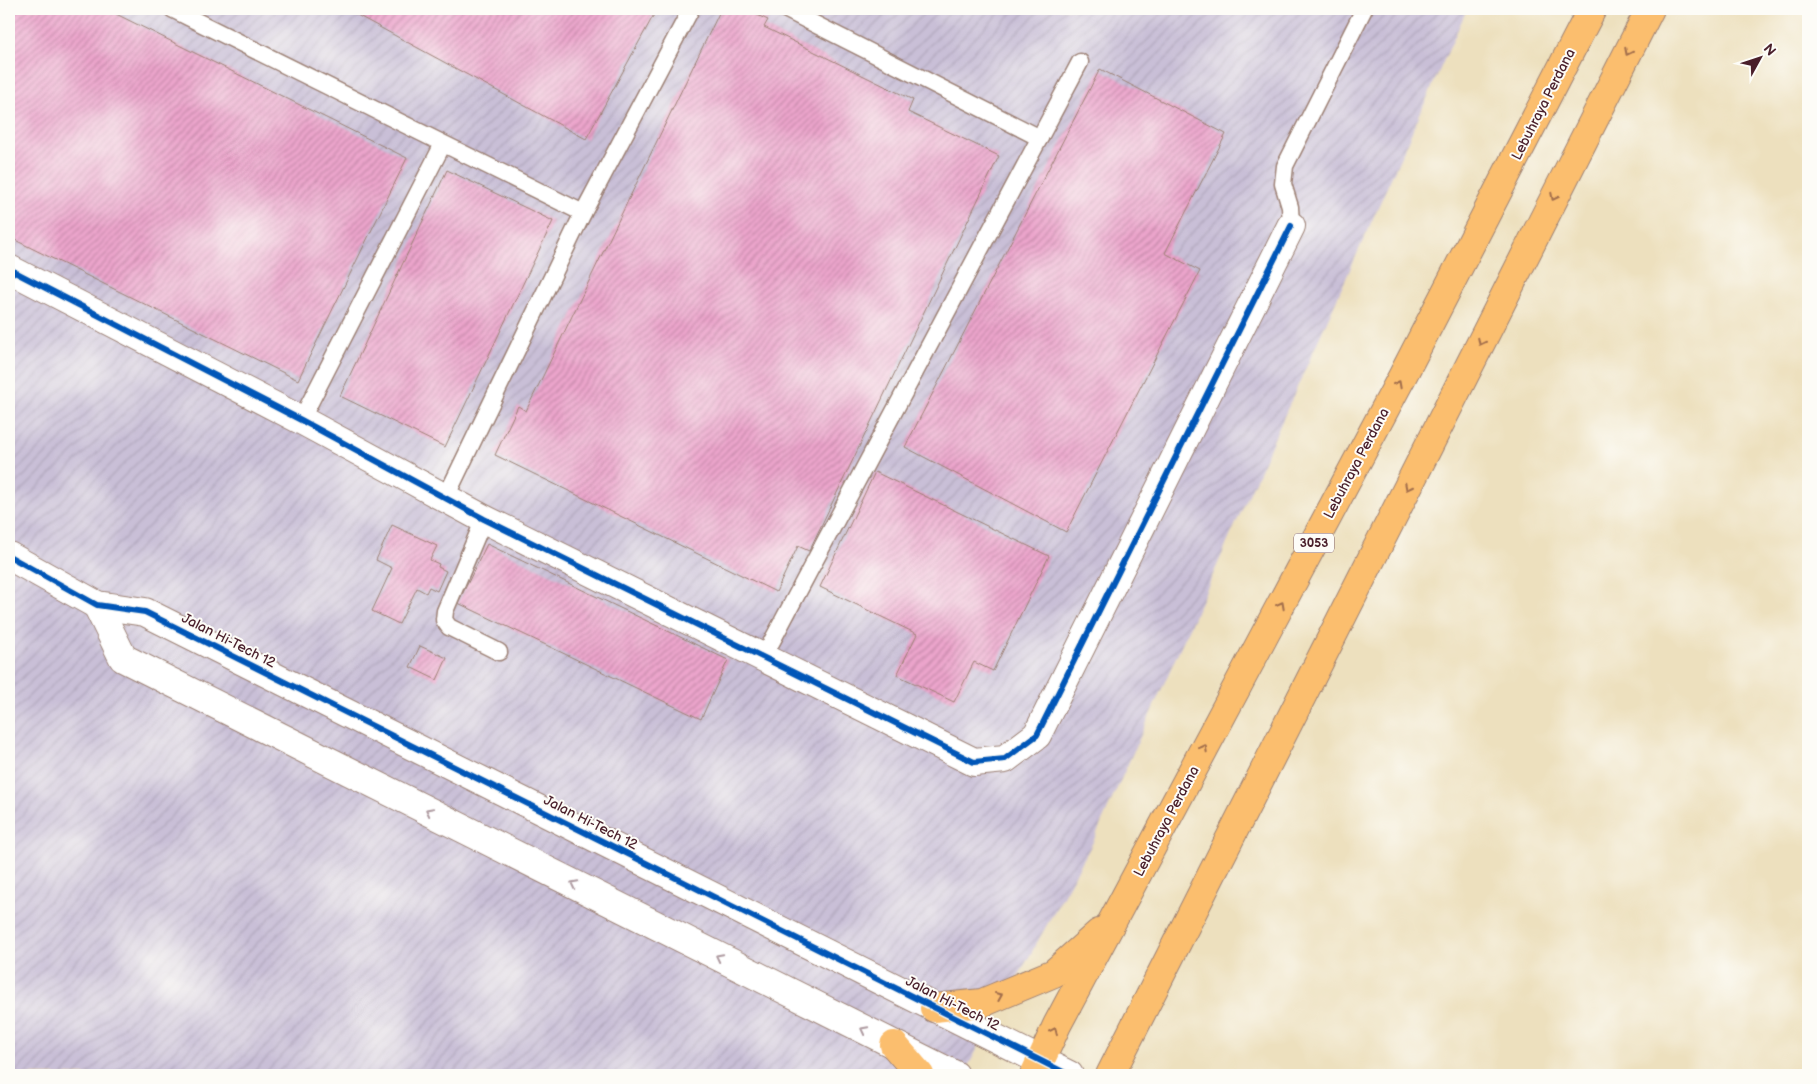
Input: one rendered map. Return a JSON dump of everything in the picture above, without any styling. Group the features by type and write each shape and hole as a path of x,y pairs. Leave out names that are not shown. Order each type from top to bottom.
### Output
{"main road":[{"name":"Lebuhraya Perdana","path":"1037,1068 1057,1025 1402,377 1592,9"},
{"path":"1110,1075 1650,9"},
{"path":"934,1008 982,1003 1054,973 1112,921"},
{"path":"894,1045 920,1075"}],"street":[{"path":"9,269 301,420 484,519 974,762 1005,759 1037,735 1291,226"},
{"path":"9,556 97,605 123,658 955,1075"},
{"name":"Jalan Hi-Tech 12","path":"97,605 145,612 934,1008 1037,1068 1069,1075"}],"lane":[{"path":"172,9 583,214"},
{"path":"445,499 583,214 691,9"},
{"path":"785,9 1040,138"},
{"path":"1291,226 1290,207 1283,184 1285,166 1364,9"},
{"path":"763,658 1080,62"},
{"path":"301,420 443,144"},
{"path":"484,519 445,611 444,620 449,627 500,652"}],"shaded area":[{"path":"9,9 1467,9 1092,844 963,1075 9,1075"}],"building":[{"path":"9,9 106,9 407,158 298,380 9,237"},
{"path":"346,9 657,9 586,139"},
{"path":"721,9 744,9 768,20 764,27 913,100 908,112 999,156 809,551 798,546 776,592 495,455 518,406 526,411"},
{"path":"1100,69 1226,134 1165,253 1200,271 1066,532 905,447"},
{"path":"447,170 553,221 445,447 340,396"},
{"path":"875,472 1049,556 993,671 974,662 954,702 897,675 917,634 820,587"},
{"path":"392,525 437,546 430,560 439,564 438,567 446,571 437,591 429,587 426,593 417,588 399,624 372,611 392,568 376,560"},
{"path":"487,544 728,660 701,719 458,603"},
{"path":"420,646 447,658 437,680 410,667"}],"cycle path":[{"path":"9,269 301,420 484,519 974,762 1005,759 1037,735 1291,226"},
{"path":"9,556 97,605 145,612 1069,1075"}]}
